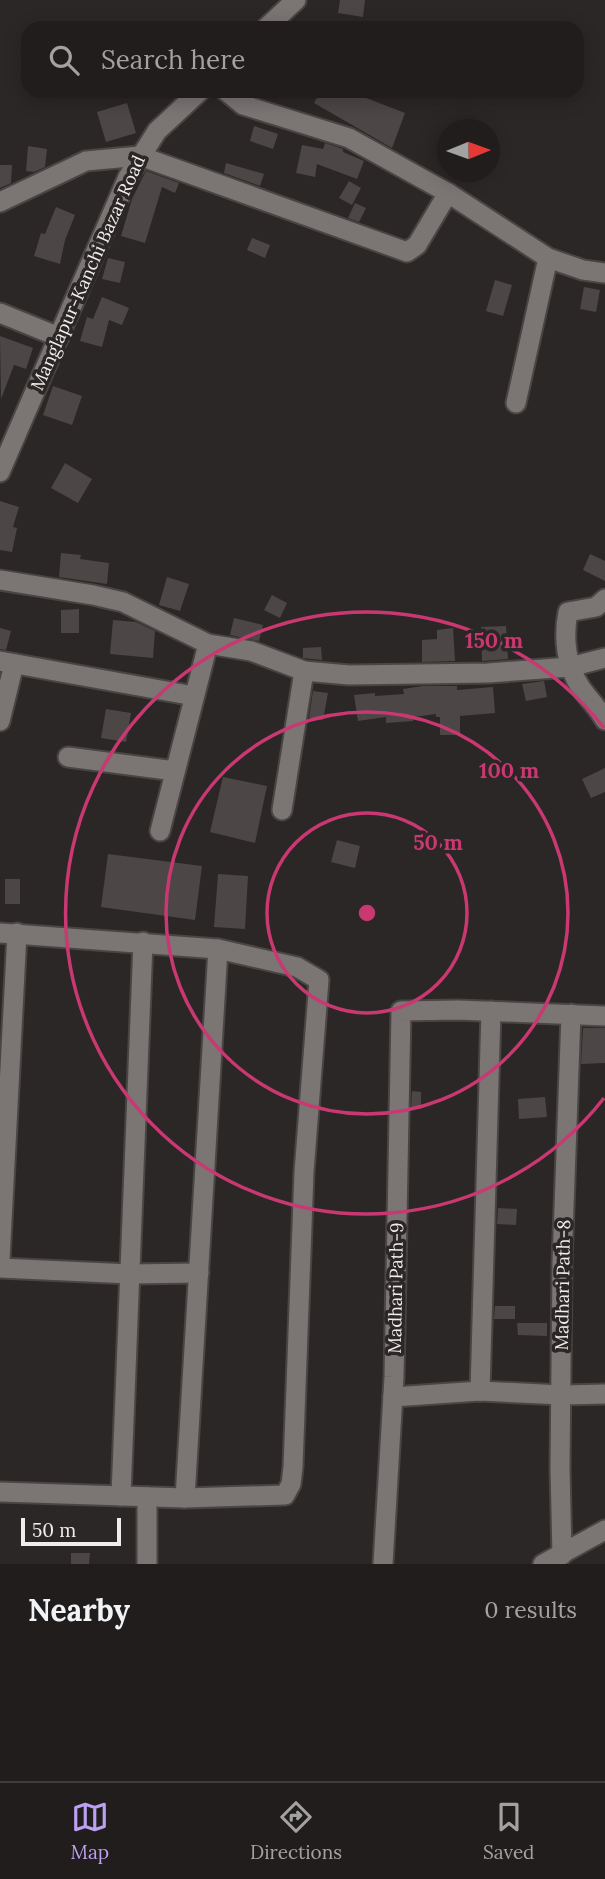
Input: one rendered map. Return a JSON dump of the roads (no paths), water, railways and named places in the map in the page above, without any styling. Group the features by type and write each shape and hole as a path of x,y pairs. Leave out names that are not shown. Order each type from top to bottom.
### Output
{"street":[{"path":"274,21 296,0"},
{"name":"Manglapur-Kanchi Bazar Road","path":"0,472 128,177 157,131 192,98"},
{"path":"234,98 243,105 349,138 448,193 548,258 583,270 605,273"},
{"path":"0,202 86,161 140,156 407,252 417,245 448,193"},
{"path":"516,403 548,258"},
{"path":"0,313 59,337"},
{"path":"0,580 93,595 123,603 208,644 251,651 304,671 349,675 488,673 570,667 605,658"},
{"path":"605,599 596,607 568,612 565,629 570,667 581,688 605,720"},
{"path":"160,831 208,644"},
{"path":"0,721 7,663 194,696"},
{"path":"282,810 304,671"},
{"path":"68,757 175,771"},
{"path":"0,1260 8,933 218,949 297,967 319,980 304,1172 293,1467 291,1484 285,1495 185,1498 0,1492"},
{"path":"121,1496 143,942"},
{"path":"185,1498 218,949"},
{"name":"Madhari Path-9","path":"383,1564 393,1397 401,1011 491,1011"},
{"path":"480,1391 491,1011 605,1016"},
{"name":"Madhari Path-8","path":"562,1555 559,1468 562,1263 571,1014"},
{"path":"0,1268 130,1274 199,1273"},
{"path":"393,1397 480,1391 605,1394"},
{"path":"147,1497 147,1564"},
{"path":"543,1564 605,1530"}]}
